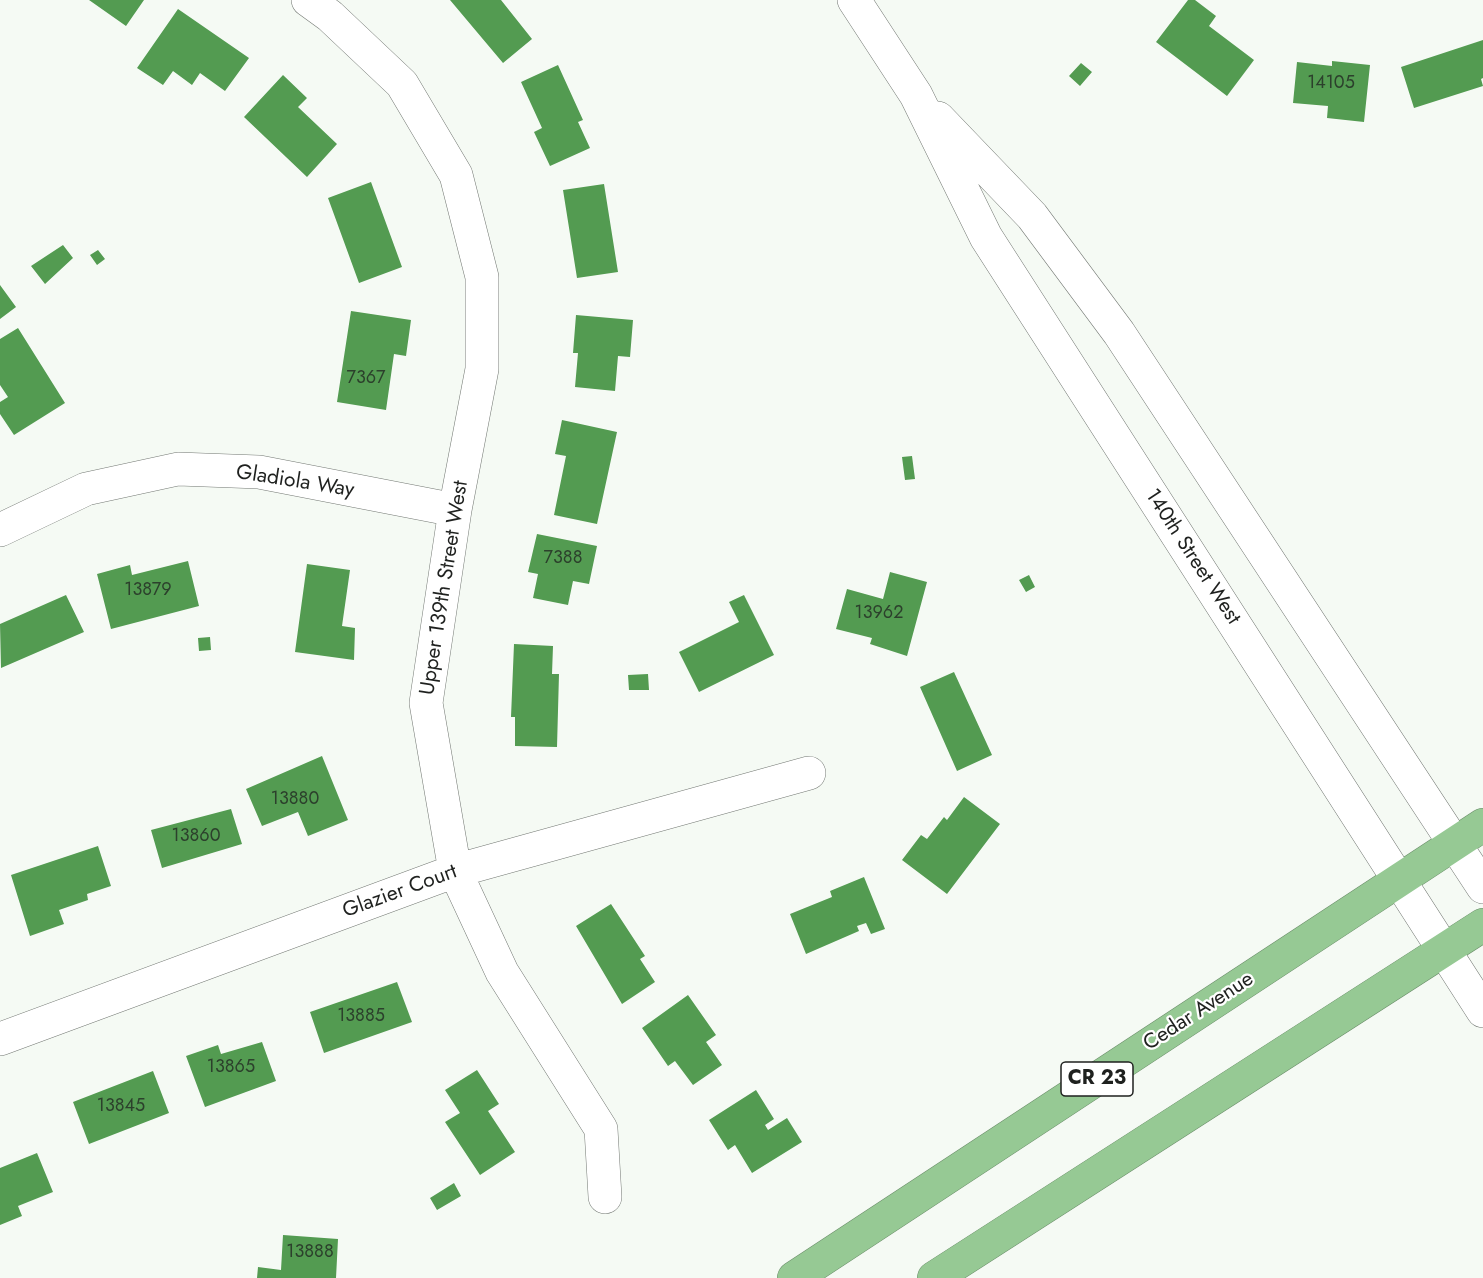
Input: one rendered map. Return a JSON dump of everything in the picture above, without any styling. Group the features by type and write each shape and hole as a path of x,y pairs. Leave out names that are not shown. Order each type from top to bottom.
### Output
{"highway":[{"name":"Cedar Avenue","path":"794,1278 1483,825"},
{"path":"934,1278 1483,925"}],"street":[{"name":"Upper 139th Street West","path":"308,0 330,16 402,84 456,175 482,277 482,369 455,510 426,703 455,871 502,972 602,1129 605,1197"},
{"name":"140th Street West","path":"854,0 916,95 986,237 1483,1011"},
{"name":"140th Street West","path":"916,95 1032,216 1119,333 1483,887"},
{"name":"Gladiola Way","path":"0,530 86,489 178,469 259,472 455,510"},
{"name":"Glazier Court","path":"0,1039 455,871 809,773"}],"building":[{"path":"89,0 144,0 126,26"},
{"path":"450,0 501,0 532,39 503,63"},
{"path":"1188,0 1195,0 1216,16 1209,26 1254,60 1227,96 1156,42"},
{"path":"178,9 249,58 225,91 200,73 192,85 173,71 163,85 137,68"},
{"path":"1483,40 1483,78 1481,79 1483,86 1414,108 1401,67"},
{"path":"1332,61 1370,65 1364,122 1327,118 1328,106 1293,103 1297,62 1332,66"},
{"path":"1081,63 1092,72 1080,86 1069,76"},
{"path":"558,65 583,120 578,122 590,148 550,166 534,132 542,128 521,82"},
{"path":"283,75 307,98 298,107 337,144 307,177 244,117"},
{"path":"371,182 402,267 359,283 328,198"},
{"path":"604,184 618,272 577,278 563,190"},
{"path":"63,245 73,258 45,284 31,266"},
{"path":"98,250 105,259 97,265 90,255"},
{"path":"0,285 16,307 0,319"},
{"path":"351,311 411,320 406,356 394,354 386,410 337,402"},
{"path":"576,315 633,320 630,357 618,356 615,391 575,387 578,353 573,353"},
{"path":"18,328 65,403 14,435 0,414 0,402 8,397 0,385 0,339"},
{"path":"562,420 617,432 597,524 554,515 566,456 555,454"},
{"path":"912,456 915,479 905,480 902,457"},
{"path":"537,534 597,546 589,584 573,581 568,605 533,598 538,574 528,572"},
{"path":"188,561 199,606 111,629 97,574 130,565 132,575"},
{"path":"307,564 350,570 342,626 355,628 354,660 295,652"},
{"path":"890,572 927,582 907,656 870,644 872,638 836,629 847,589 883,599"},
{"path":"1029,575 1035,587 1026,592 1019,580"},
{"path":"66,595 84,632 1,668 0,624"},
{"path":"744,595 774,655 699,692 679,652 739,622 729,602"},
{"path":"210,637 211,650 199,651 198,638"},
{"path":"514,644 553,646 552,674 559,674 557,747 515,746 515,717 511,717"},
{"path":"954,672 992,755 957,771 920,687"},
{"path":"648,674 649,690 629,690 628,675"},
{"path":"322,756 348,820 308,836 298,812 262,826 246,789"},
{"path":"964,797 1000,824 947,894 902,860 921,835 927,839 944,817 947,820"},
{"path":"231,809 242,844 162,868 151,830"},
{"path":"98,846 111,886 87,894 88,900 59,910 64,924 30,936 11,875"},
{"path":"864,877 885,929 871,934 866,923 857,926 859,931 806,954 790,914 832,897 830,891"},
{"path":"611,904 645,956 640,959 655,982 622,1004 576,926"},
{"path":"397,982 412,1022 324,1053 310,1012"},
{"path":"688,995 716,1035 706,1042 722,1065 693,1085 675,1061 668,1066 642,1028"},
{"path":"262,1042 276,1081 205,1107 186,1056 218,1045 221,1054"},
{"path":"477,1070 499,1104 488,1111 515,1152 480,1175 445,1122 460,1113 445,1090"},
{"path":"153,1071 169,1113 89,1144 73,1102"},
{"path":"756,1090 774,1119 765,1125 768,1130 787,1118 802,1142 752,1173 735,1145 728,1150 709,1120"},
{"path":"37,1153 53,1192 18,1206 22,1216 0,1225 0,1168"},
{"path":"454,1183 461,1196 437,1210 430,1198"},
{"path":"283,1235 338,1239 336,1278 257,1278 258,1267 281,1270"}]}
